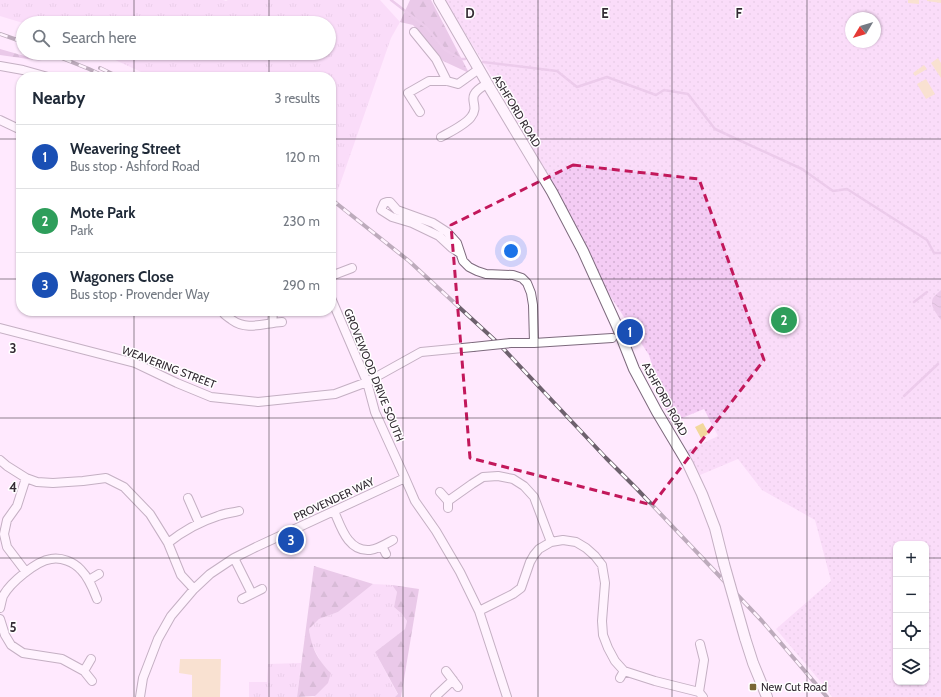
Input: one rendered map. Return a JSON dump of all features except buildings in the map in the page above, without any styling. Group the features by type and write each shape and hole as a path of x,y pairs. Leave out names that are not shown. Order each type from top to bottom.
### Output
{"main road":[{"name":"ASHFORD ROAD","path":"439,0 487,84 552,192 583,251 617,326 634,369 657,412 688,464 702,494 714,528 745,638 753,663 767,697"}],"street":[{"path":"414,32 436,59 447,81"},
{"path":"0,66 30,72"},
{"path":"420,112 408,93 429,81 447,81 458,84 479,69"},
{"path":"441,136 461,125 470,118 474,112 473,95 487,84"},
{"path":"0,120 16,128"},
{"path":"460,253 439,236 412,223 392,217 381,210 384,203 390,202 397,210 433,223 447,232 457,243 463,261 469,267 486,274 513,275 522,278 527,284 531,293 533,305 534,343"},
{"path":"336,274 352,268"},
{"name":"GROVEWOOD DRIVE SOUTH","path":"336,310 367,382 374,412 415,501 436,531 460,572 479,611 508,697"},
{"path":"227,316 237,324 248,326 282,322"},
{"path":"272,322 273,316"},
{"name":"WEAVERING STREET","path":"0,328 135,363 211,397 258,402 335,394 367,382 421,352 511,343 612,338"},
{"path":"0,460 26,478 37,482 53,483 106,478 124,487 150,514 168,544 181,575 194,589"},
{"path":"440,492 448,504 483,477 498,476 513,479 524,486 534,497 551,542"},
{"path":"26,478 17,506 7,520 4,534 8,547 26,572"},
{"name":"PROVENDER WAY","path":"140,697 143,678 158,639 172,616 194,589 210,574 234,558 405,478"},
{"path":"188,498 199,523"},
{"path":"168,544 179,534 199,523 219,515 239,511"},
{"path":"334,511 342,530 356,548 371,550 393,540"},
{"path":"479,611 508,598 521,588 534,554 539,549 551,542 563,540 576,542 586,548 602,565 605,583 602,621 604,635 608,648 622,674 655,681 701,694 704,660 700,644"},
{"path":"382,546 386,554"},
{"path":"234,558 252,594"},
{"path":"0,608 3,596 12,584 41,562 51,559 66,560 81,569 89,580 97,599"},
{"path":"89,580 99,574"},
{"path":"242,599 262,589"},
{"path":"0,619 5,635 11,645 22,653 62,658 84,671 92,681"},
{"path":"84,671 92,659"},
{"path":"435,697 455,684 446,671"}],"highlighted area":[{"path":"573,165 699,179 764,360 652,505 470,458 451,225"}],"green space":[{"path":"0,0 380,0 400,22 391,38 338,190 336,189 336,72 141,72 115,60 336,60 336,16 16,16 16,21 0,16"},
{"path":"410,0 431,0 469,73 443,61 413,25 400,22"},
{"path":"444,0 941,0 941,697 832,697 776,629 831,581 815,520 762,490 738,459 700,475 687,451 718,436 704,409 670,423 649,355 603,285 504,95"},
{"path":"0,49 16,54 16,57 0,55"},
{"path":"314,566 373,584 338,612 319,619 309,629 316,653 331,673 328,683 315,696 297,697"},
{"path":"373,584 392,585 397,592 394,607 407,621 405,629 375,652 398,695 395,697 313,697 331,673 322,664 312,645 309,629 319,619 338,612"},
{"path":"392,585 419,589 401,697 395,697 398,694 375,652 405,629 407,621 394,607 397,592"},
{"path":"301,663 297,697 249,697 249,682 267,682 268,664"}],"water":[{"path":"941,290 941,320 934,310 932,301"}],"waterway":[{"path":"391,0 426,27 445,50 461,59 465,59"},
{"path":"483,62 557,71 577,87 607,77 656,95 664,90 688,94 715,129 802,169 833,191 847,189 927,240 934,253 941,253"},
{"path":"914,302 927,292"},
{"path":"904,396 938,364"}],"railway":[{"path":"0,34 16,40"},
{"path":"66,60 95,72"},
{"path":"100,68 108,72"},
{"path":"336,203 409,261 498,343 762,621 827,697"}],"place":[{"name":"Mote Park","path":"784,320"},
{"name":"Weavering Street","path":"630,332"},
{"name":"Wagoners Close","path":"291,540"},
{"name":"New Cut Road","path":"753,687"}]}
